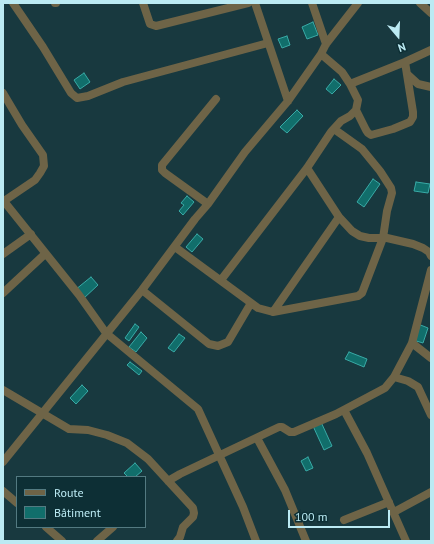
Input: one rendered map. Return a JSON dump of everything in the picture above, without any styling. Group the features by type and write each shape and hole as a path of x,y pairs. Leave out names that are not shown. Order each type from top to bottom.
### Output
{"street":[{"path":"13,3 43,47 71,93 77,98 88,96 123,82 268,43"},
{"path":"143,3 150,24 156,26 248,3"},
{"path":"255,3 288,101"},
{"path":"312,3 326,44"},
{"path":"3,462 142,290 208,204 245,152 288,101 321,54 326,44 358,3"},
{"path":"420,3 431,13"},
{"path":"350,84 431,50"},
{"path":"221,280 307,168 334,129 341,121 350,116 356,110 358,100 350,84 342,72 321,54"},
{"path":"356,110 366,130 371,134 393,129 410,122 413,117 413,112 405,62"},
{"path":"407,74 418,84 431,87"},
{"path":"3,93 22,125 43,155 44,166 35,180 4,200 106,333 198,409 243,507 256,541"},
{"path":"208,204 165,173 162,170 162,165 216,99"},
{"path":"175,247 258,308 273,312 358,296 362,293 383,238 387,211 392,193 391,188 380,171 362,149 334,129"},
{"path":"307,168 339,217 352,232 369,238 383,238 407,243 423,248 429,252 431,256"},
{"path":"273,312 339,217"},
{"path":"3,254 30,234"},
{"path":"3,293 45,254"},
{"path":"168,481 279,427 282,427 290,432 294,432 344,410 379,392 394,377 412,343 431,270"},
{"path":"142,290 209,344 218,346 228,342 251,302"},
{"path":"412,343 431,358"},
{"path":"394,377 408,381 418,387 431,414"},
{"path":"3,390 69,429 94,431 107,434 127,443 148,459 193,508 193,517 183,527 177,541"},
{"path":"344,410 368,453 406,541"},
{"path":"257,438 285,490 306,541"},
{"path":"3,491 16,502"},
{"path":"394,512 431,492"},
{"path":"344,520 389,502"},
{"path":"47,528 62,541"},
{"path":"97,541 113,528"}],"building":[{"path":"313,22 318,35 307,39 302,27"},
{"path":"287,36 290,45 282,48 278,39"},
{"path":"84,73 90,82 80,89 74,80"},
{"path":"334,79 341,85 332,94 326,89"},
{"path":"297,110 303,116 287,133 280,127"},
{"path":"373,179 380,184 364,207 357,202"},
{"path":"416,182 430,184 428,193 414,191"},
{"path":"187,196 194,202 183,215 179,211 184,205 181,203"},
{"path":"197,234 203,239 192,252 186,247"},
{"path":"91,277 98,285 83,299 75,290"},
{"path":"135,324 139,327 129,341 125,338"},
{"path":"418,324 428,328 423,343 413,340"},
{"path":"141,332 147,338 136,352 129,347"},
{"path":"179,334 185,338 174,352 168,348"},
{"path":"349,352 367,359 364,367 345,359"},
{"path":"130,362 142,371 139,375 127,365"},
{"path":"82,385 88,391 76,404 70,398"},
{"path":"321,422 332,446 324,450 313,426"},
{"path":"308,457 313,468 306,471 301,461"},
{"path":"135,463 142,471 136,476 127,476 124,473"}]}
